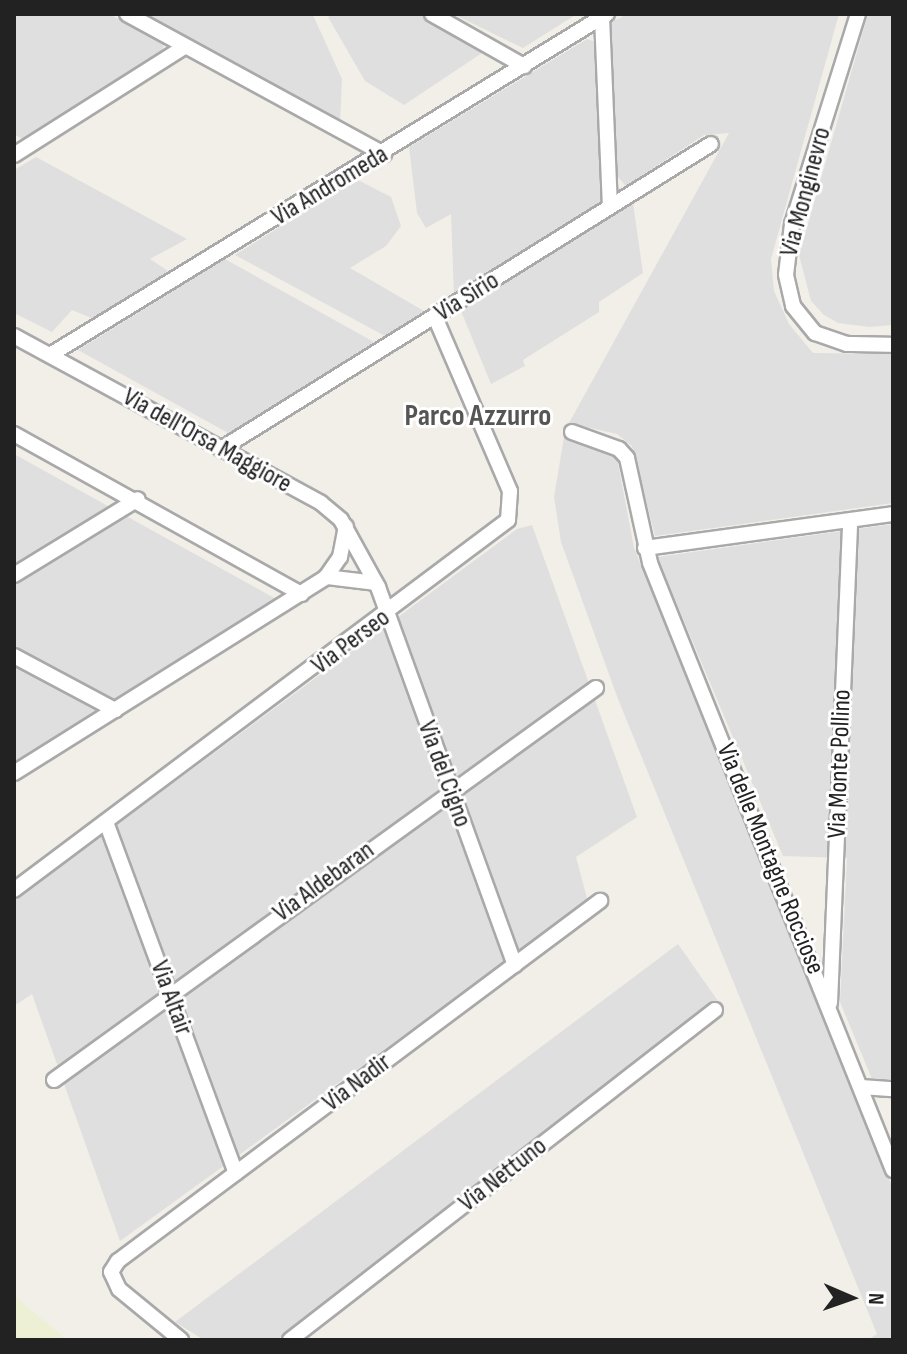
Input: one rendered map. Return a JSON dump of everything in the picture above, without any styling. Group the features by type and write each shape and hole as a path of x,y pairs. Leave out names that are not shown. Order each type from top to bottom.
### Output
{"street":[{"path":"127,14 384,154"},
{"path":"432,14 524,66"},
{"name":"Via Monginevro","path":"858,14 792,224 787,284 797,314 815,333 847,344 893,345"},
{"path":"605,16 610,206"},
{"name":"Via Andromeda","path":"50,355 384,154 605,16"},
{"path":"14,155 184,47"},
{"name":"Via Sirio","path":"221,449 711,144"},
{"name":"Via Perseo","path":"14,890 386,616 504,525 512,511 510,491 435,317"},
{"name":"Via dell'Orsa Maggiore","path":"14,336 328,507 346,527"},
{"name":"Via delle Montagne Rocciose","path":"572,432 625,454 645,548 893,1170"},
{"path":"14,434 138,499 301,594"},
{"path":"14,575 138,499"},
{"path":"645,548 893,514"},
{"name":"Via Monte Pollino","path":"830,1008 850,520"},
{"path":"14,773 326,577 340,557 346,527"},
{"name":"Via del Cigno","path":"346,527 376,583 515,965"},
{"path":"326,577 376,583"},
{"path":"14,656 115,710"},
{"name":"Via Aldebaran","path":"54,1080 450,790 596,688"},
{"name":"Via Altair","path":"106,822 236,1173"},
{"name":"Via Nadir","path":"181,1340 119,1289 113,1266 600,901"},
{"name":"Via Nettuno","path":"290,1340 715,1010"},
{"path":"861,1087 893,1089"}],"shaded area":[{"path":"14,14 109,14 164,43 162,55 24,140 14,134"},
{"path":"141,14 313,15 342,79 340,123"},
{"path":"333,14 418,14 485,51 404,105 365,81 328,17"},
{"path":"453,14 577,14 523,48"},
{"path":"627,14 839,14 771,259 774,291 789,324 813,353 893,354 893,503 655,536 632,446 617,434 569,423 729,133 704,135 626,186 616,175 609,24"},
{"path":"868,14 893,14 893,325 869,327 838,323 824,315 811,301 799,255"},
{"path":"587,39 596,42 602,204 454,297 451,214 426,228 417,213 409,147"},
{"path":"36,157 187,239 150,259 168,271 96,320 72,310 52,332 14,313 14,170"},
{"path":"356,179 391,197 401,226 386,246 350,268 424,311 385,336 235,255"},
{"path":"633,203 643,273 599,302 599,312 523,360 525,366 491,384 461,311"},
{"path":"225,259 374,342 230,434 78,350"},
{"path":"564,437 612,453 618,463 634,548 893,1189 893,1340 868,1340 877,1334 618,699 561,542 554,497"},
{"path":"14,454 278,600 14,764"},
{"path":"893,524 893,1081 872,1079 840,1002 847,858 783,856 657,557"},
{"path":"532,525 637,817 576,857 588,902 120,1241 32,994 14,1006 14,901 517,529"},
{"path":"678,944 718,1001 277,1340 204,1340 175,1322"}],"green space":[{"path":"14,1295 24,1304 68,1340 14,1340"}],"district":[{"name":"Parco Azzurro","path":"478,416"}]}
